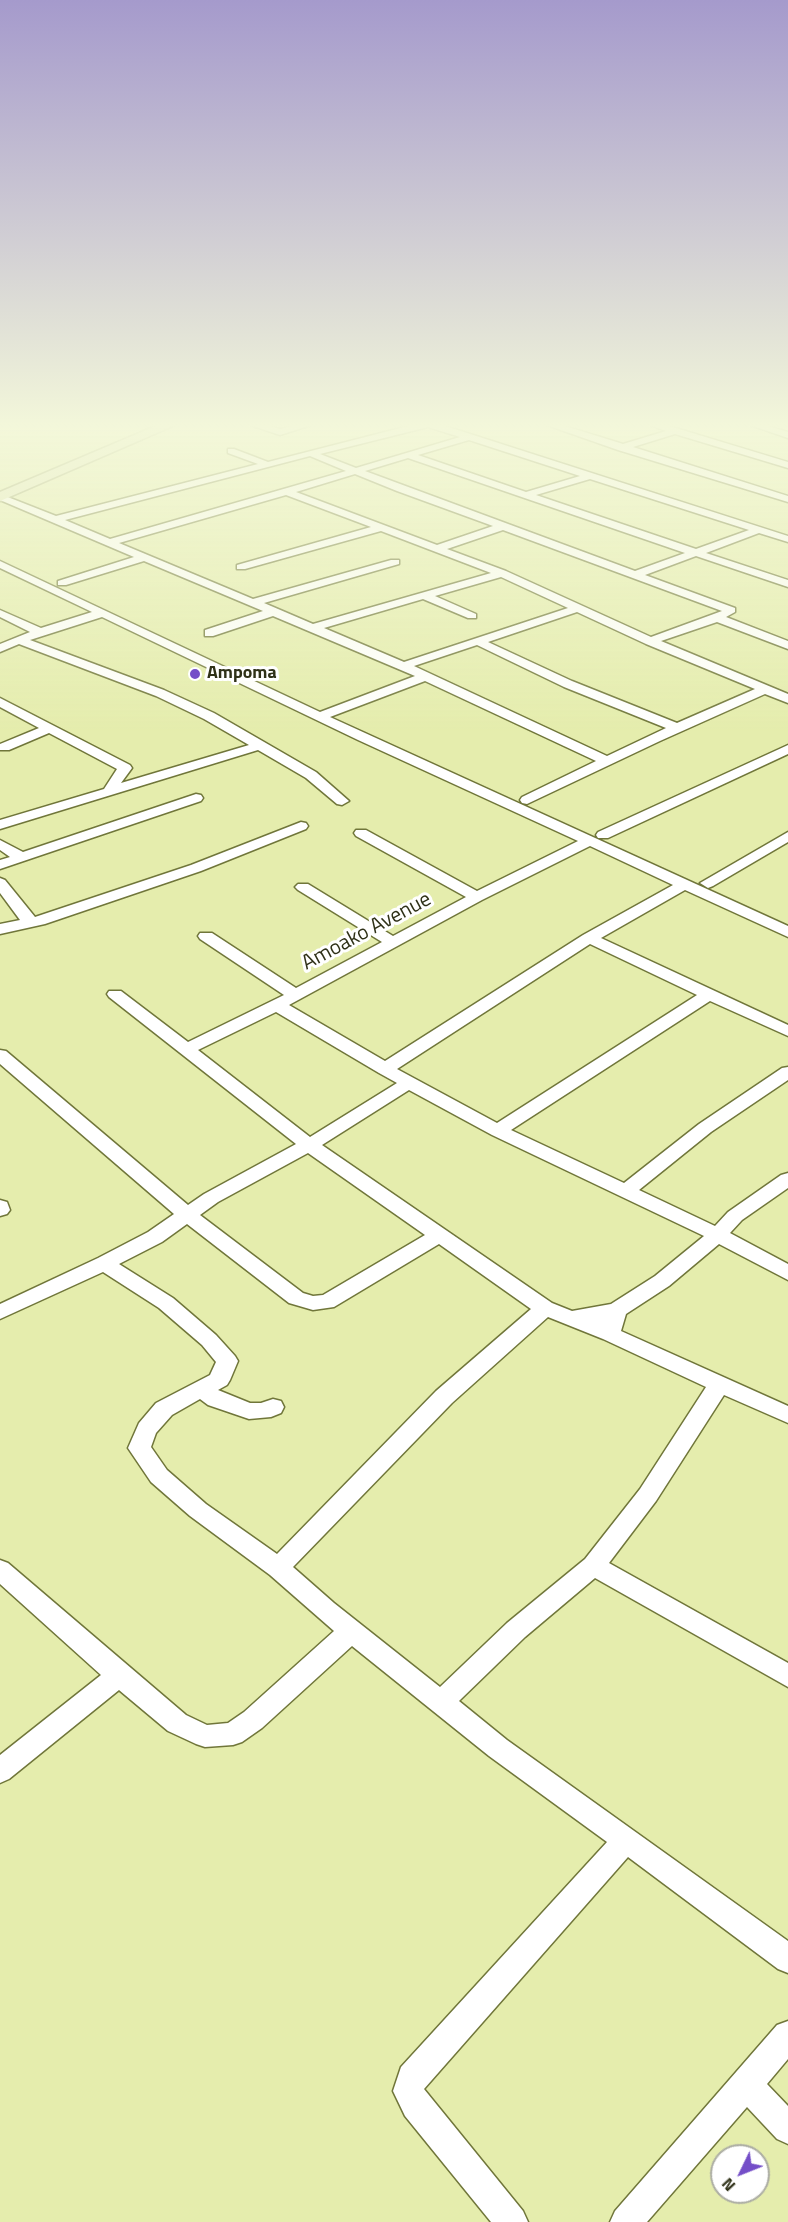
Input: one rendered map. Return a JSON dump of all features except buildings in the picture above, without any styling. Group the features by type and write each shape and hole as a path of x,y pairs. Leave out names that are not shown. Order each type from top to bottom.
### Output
{"street":[{"path":"72,526 426,676 607,761"},
{"path":"110,542 170,526"},
{"path":"374,526 502,573 650,641 788,699"},
{"path":"438,548 504,526 729,607 731,610 717,618 650,641"},
{"path":"620,526 788,585"},
{"path":"745,526 786,537"},
{"path":"241,567 380,528"},
{"path":"637,574 758,530"},
{"path":"0,553 326,714 527,800 683,885 788,932"},
{"path":"63,584 146,557"},
{"path":"252,603 395,562"},
{"path":"0,564 102,613 596,838 788,918"},
{"path":"312,628 502,573"},
{"path":"423,595 472,616"},
{"path":"403,666 578,608"},
{"path":"209,633 273,612"},
{"path":"0,613 39,633"},
{"path":"0,648 102,613"},
{"path":"717,618 788,645"},
{"path":"21,641 160,693 209,716 311,775 342,801"},
{"path":"477,641 568,684 677,728"},
{"path":"326,714 426,676"},
{"path":"527,800 677,728 764,690"},
{"path":"0,702 124,768 157,776"},
{"path":"4,747 51,728"},
{"path":"0,825 258,746"},
{"name":"Amoako Avenue","path":"187,1049 296,996 477,897 596,838 788,750"},
{"path":"110,790 124,768"},
{"path":"0,865 19,856 196,798"},
{"path":"0,929 40,921 196,868 301,826"},
{"path":"361,833 477,897"},
{"path":"708,883 786,840"},
{"path":"0,844 19,856"},
{"path":"0,883 26,915 29,923"},
{"path":"385,1069 589,938 683,885"},
{"path":"303,886 394,943"},
{"path":"206,936 296,996"},
{"path":"589,938 788,1031"},
{"path":"115,994 309,1145 545,1308 610,1334 788,1415"},
{"path":"498,1131 709,994"},
{"path":"277,1005 409,1083 498,1131 718,1235 788,1273"},
{"path":"0,1055 187,1215 296,1298 313,1303 327,1302 438,1236"},
{"path":"624,1192 705,1128 788,1072"},
{"path":"0,1312 155,1237 211,1197 309,1145 409,1083"},
{"path":"570,1318 617,1310 662,1281 718,1235 735,1216 788,1179"},
{"path":"105,1263 124,1278 166,1303 209,1340 227,1360 219,1380 164,1409 147,1430 139,1448 159,1476 198,1510 278,1568 325,1610 442,1701 498,1748 788,1959"},
{"path":"278,1568 444,1397 545,1308"},
{"path":"610,1334 617,1310"},
{"path":"442,1701 516,1630 593,1566 648,1495 720,1383"},
{"path":"202,1390 216,1399 249,1411 263,1411 273,1407"},
{"path":"593,1566 788,1676"},
{"path":"0,1570 177,1723 205,1736 232,1734 253,1720 352,1630"},
{"path":"0,1771 119,1675"},
{"path":"512,2222 416,2105 408,2091 412,2078 625,1841"},
{"path":"626,2222 788,2036"},
{"path":"746,2084 788,2128"}],"place":[{"name":"Ampoma","path":"195,674"}]}
